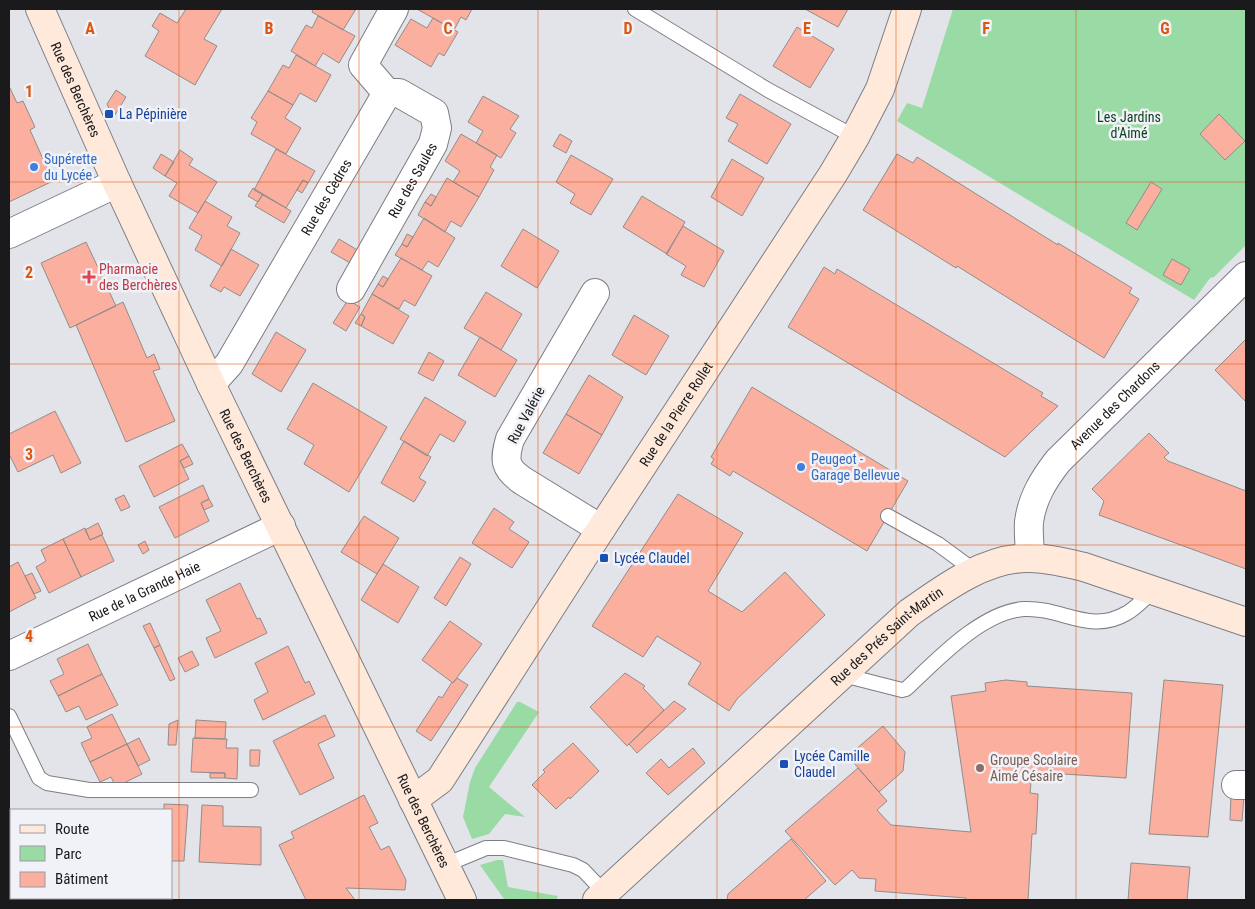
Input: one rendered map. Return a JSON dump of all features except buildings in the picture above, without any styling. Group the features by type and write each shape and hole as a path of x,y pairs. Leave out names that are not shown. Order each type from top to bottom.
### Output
{"street":[{"path":"387,93 364,65 394,9"},
{"name":"Rue de la Pierre Rollet","path":"413,800 440,780 855,137 880,89 907,9"},
{"name":"Rue des Berchères","path":"47,12 117,183 211,384 462,900"},
{"name":"Rue des Saules","path":"351,289 433,144 437,128 434,113 399,93 387,93"},
{"name":"Rue des Cèdres","path":"211,384 229,364 387,93"},
{"path":"9,234 117,183"},
{"name":"Avenue des Chardons","path":"1030,558 1029,523 1037,492 1044,479 1058,461 1246,276"},
{"name":"Rue Valérie","path":"595,293 510,439 506,464 512,474 601,529"},
{"name":"Rue de la Grande Haie","path":"9,656 281,526"},
{"name":"Rue des Prés Saint-Martin","path":"601,896 909,613 943,589 1004,560 1030,558 1060,561 1084,567 1246,622"}],"lane":[{"path":"635,9 768,90 855,137"},
{"path":"888,516 938,544 976,572"},
{"path":"843,674 902,690 906,689 969,632 996,617 1022,609 1046,610 1096,623 1106,622 1127,613 1153,591"},
{"path":"9,716 39,778 47,783 89,790 251,790"},
{"path":"444,865 486,848 504,848 573,865 583,870 601,896"}],"green space":[{"name":"Les Jardins d'Aimé","path":"953,9 1246,9 1246,245 1214,277 1210,278 1194,300 897,121 907,103 922,108"},
{"path":"517,702 539,712 489,787 525,817 505,814 489,834 472,839 463,817 470,782 475,768"},
{"path":"503,860 508,887 558,896 556,900 504,899 480,865"}],"place":[{"name":"La Pépinière","path":"109,114"},
{"name":"Supérette du Lycée","path":"34,167"},
{"name":"Pharmacie des Berchères","path":"89,277"},
{"name":"Peugeot - Garage Bellevue","path":"801,467"},
{"name":"Lycée Claudel","path":"604,558"},
{"name":"Lycée Camille Claudel","path":"784,764"},
{"name":"Groupe Scolaire Aimé Césaire","path":"980,768"}]}
